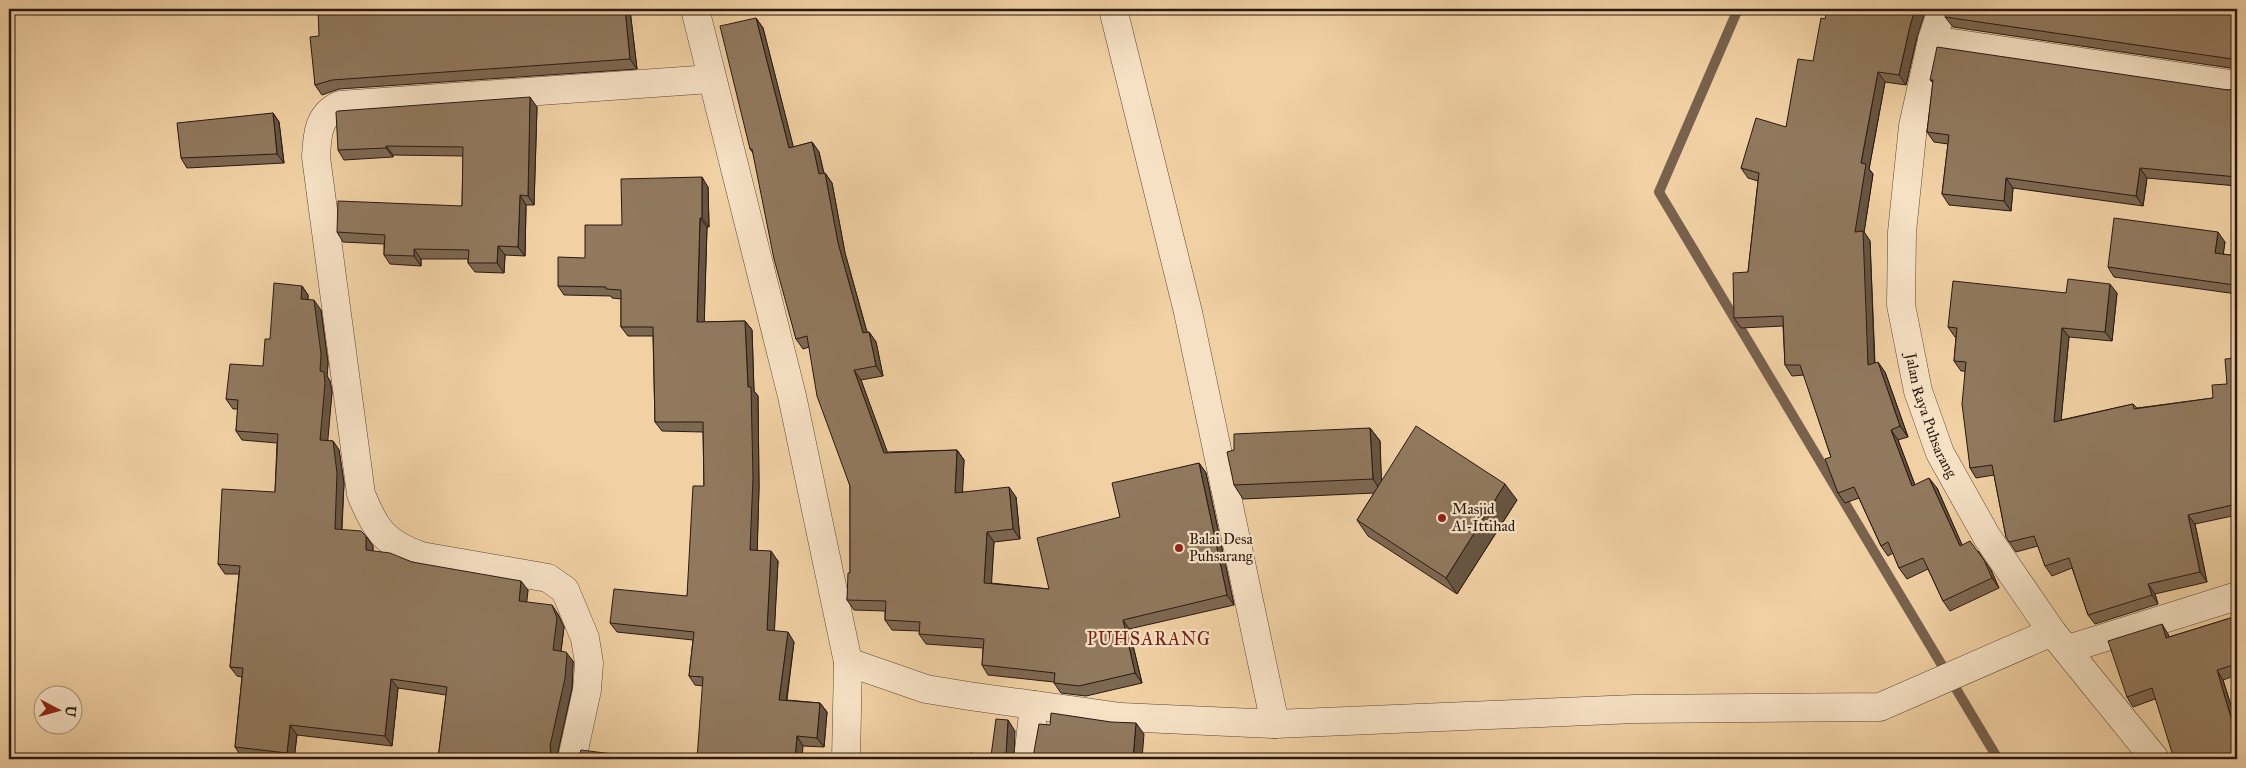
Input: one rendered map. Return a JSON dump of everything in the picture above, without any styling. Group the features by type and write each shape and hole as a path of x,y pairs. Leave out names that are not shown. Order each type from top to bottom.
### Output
{"street":[{"path":"695,9 792,396 848,662 846,759"},
{"path":"1114,9 1188,312 1275,724"},
{"name":"Jalan Raya Puhsarang","path":"1942,9 1932,40 1913,126 1902,232 1901,305 1918,391 1940,453 1988,537 2060,640 2156,759"},
{"path":"1932,40 2237,86"},
{"path":"572,759 587,690 589,662 585,638 565,590 548,578 402,550 385,537 371,520 361,494 316,157 316,140 324,115 340,105 711,79"},
{"path":"848,662 926,689 1034,705 1121,717 1275,724 1635,708 1880,707 2006,654 2237,596"},
{"path":"1028,759 1034,705"}],"building":[{"path":"318,9 625,9 630,59 332,80 315,85 310,37 319,36"},
{"path":"1827,9 1915,9 1899,75 1878,72 1861,163 1866,164 1855,232 1863,231 1868,365 1878,362 1900,426 1891,430 1912,486 1929,478 1960,546 1970,541 1984,560 1992,578 1943,601 1923,558 1899,568 1888,542 1881,546 1854,487 1838,493 1825,459 1831,457 1800,365 1785,365 1783,316 1734,318 1733,273 1748,272 1759,173 1741,168 1756,118 1786,127 1798,59 1813,61 1821,18 1825,19"},
{"path":"1947,9 2237,10 2237,62 2232,59 1945,17"},
{"path":"756,18 789,148 812,142 819,174 825,173 838,243 863,333 869,332 876,366 854,370 884,453 957,450 955,493 1009,487 1013,529 987,532 984,583 1049,589 1037,538 1120,517 1112,483 1199,463 1227,595 1123,620 1135,673 1079,686 1054,683 1055,673 982,665 984,639 919,634 920,622 885,620 886,601 847,600 848,573 850,573 850,486 817,396 807,336 796,339 774,259 752,149 750,149 720,26"},
{"path":"1937,47 2228,90 2237,88 2237,177 2140,168 2136,196 2006,178 2004,201 1942,194 1949,135 1927,132 1933,80 1930,80"},
{"path":"530,97 528,196 520,195 518,247 498,246 497,263 468,263 469,250 414,249 414,256 384,255 385,235 337,232 338,201 462,206 463,147 386,146 386,148 338,150 336,112"},
{"path":"273,113 277,154 181,158 177,123"},
{"path":"702,177 697,322 745,321 748,387 751,387 753,478 750,550 771,551 767,630 788,632 779,700 820,703 817,738 797,736 795,759 697,759 703,677 689,676 694,632 610,623 614,589 687,596 693,486 704,486 703,422 655,422 653,327 621,327 621,290 606,289 606,287 558,286 558,257 585,258 585,225 622,225 621,179"},
{"path":"2114,218 2218,232 2215,253 2237,256 2234,285 2108,267"},
{"path":"2068,279 2110,284 2105,332 2062,328 2054,422 2133,404 2134,409 2213,398 2212,385 2227,384 2225,359 2237,358 2237,504 2188,515 2200,572 2148,584 2152,595 2088,615 2069,558 2045,566 2034,536 2009,542 2006,537 1992,465 1970,468 1962,404 1966,362 1954,361 1957,328 1948,327 1953,281 2066,293"},
{"path":"274,283 302,286 301,299 314,300 321,354 320,371 324,372 325,383 320,440 333,441 337,473 335,529 361,531 366,536 366,550 390,553 412,562 521,581 519,601 552,605 557,618 553,650 566,652 567,654 565,678 550,746 551,755 554,759 438,759 447,687 391,679 385,736 290,725 287,753 235,747 243,668 230,667 240,566 218,564 222,489 275,492 278,434 236,431 238,400 226,399 230,364 263,366 265,339 270,339"},
{"name":"Masjid Al-Ittihad","path":"1416,426 1505,484 1446,578 1357,520"},
{"path":"1370,428 1373,479 1234,485 1227,452 1234,450 1234,434"},
{"path":"2237,616 2237,664 2217,670 2235,731 2237,731 2237,759 2174,759 2152,688 2127,697 2108,641 2162,624 2166,638"},
{"path":"1051,713 1111,722 1136,723 1133,759 1031,759 1033,757 1039,724 1050,725"},
{"path":"996,719 1008,720 1006,754 1010,759 969,759 970,753 991,756"},
{"path":"581,750 652,759 578,759"}],"waterway":[{"path":"1738,9 1659,192 1998,759"}],"place":[{"name":"Masjid Al-Ittihad","path":"1442,518"},
{"name":"Balai Desa Puhsarang","path":"1179,548"}],"district":[{"name":"PUHSARANG","path":"1149,639"}]}
